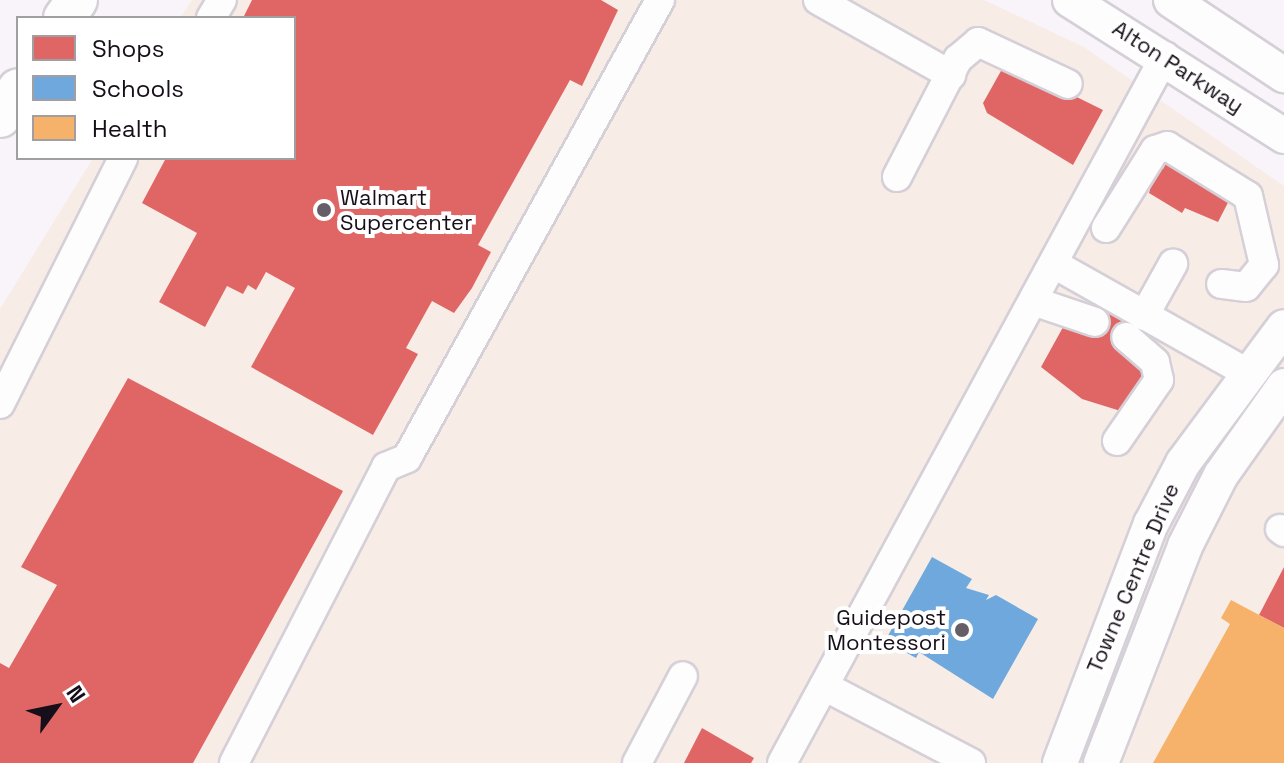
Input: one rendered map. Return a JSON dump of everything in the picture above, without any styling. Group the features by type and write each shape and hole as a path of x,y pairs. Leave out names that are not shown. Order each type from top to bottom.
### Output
{"highway":[{"path":"0,117 16,92"}],"main road":[{"name":"Alton Parkway","path":"1070,0 1177,64 1284,136"},
{"path":"1171,0 1284,75"},
{"path":"1177,64 1196,98 1284,161"},
{"name":"Towne Centre Drive","path":"1060,763 1151,524 1183,463 1284,327"},
{"name":"Towne Centre Drive","path":"1101,763 1185,546 1221,475 1284,386"}],"lane":[{"path":"234,763 386,467 407,458 660,0"},
{"path":"818,0 951,75"},
{"path":"897,177 951,75 969,49 985,41 1068,84"},
{"path":"782,763 1033,301 1177,64"},
{"path":"1106,228 1155,150 1167,146 1248,196 1264,265 1246,287 1221,284"},
{"path":"0,404 122,160"},
{"path":"1054,264 1135,327 1249,374"},
{"path":"1135,327 1173,264"},
{"path":"1033,301 1095,322"},
{"path":"1117,441 1159,380 1155,362 1135,327"},
{"path":"637,763 683,676"},
{"path":"824,686 971,763"}],"shaded area":[{"path":"192,0 984,0 1084,47 1284,186 1284,763 0,763 0,309 92,160 296,160 296,16 181,16"}],"building: Shops":[{"name":"Walmart Supercenter","path":"252,0 601,0 618,10 582,86 570,80 478,245 491,252 472,288 454,313 432,301 406,348 418,354 373,435 251,367 295,288 266,272 256,290 248,285 243,294 227,286 205,327 159,302 197,233 142,203 165,160 296,160 296,16 244,16"},
{"path":"1006,62 1103,110 1073,165 987,113 983,103"},
{"path":"1170,156 1236,187 1218,222 1185,208 1182,213 1149,193 1157,165 1163,169"},
{"path":"1103,307 1133,324 1120,350 1152,367 1127,413 1082,399 1041,367 1067,320 1089,332"},
{"path":"128,378 343,491 193,763 0,763 0,663 9,668 57,585 21,567"},
{"path":"1284,567 1284,628 1259,615"},
{"path":"702,728 754,758 751,763 684,763"}],"building: Schools":[{"name":"Guidepost Montessori","path":"932,557 972,579 966,588 989,595 986,600 996,595 1038,619 993,699 919,652 916,658 885,641"}],"building: Health":[{"path":"1231,600 1284,628 1284,763 1153,763 1230,624 1221,618"}],"place":[{"name":"Walmart Supercenter","path":"324,210"},
{"name":"Guidepost Montessori","path":"962,630"}]}
